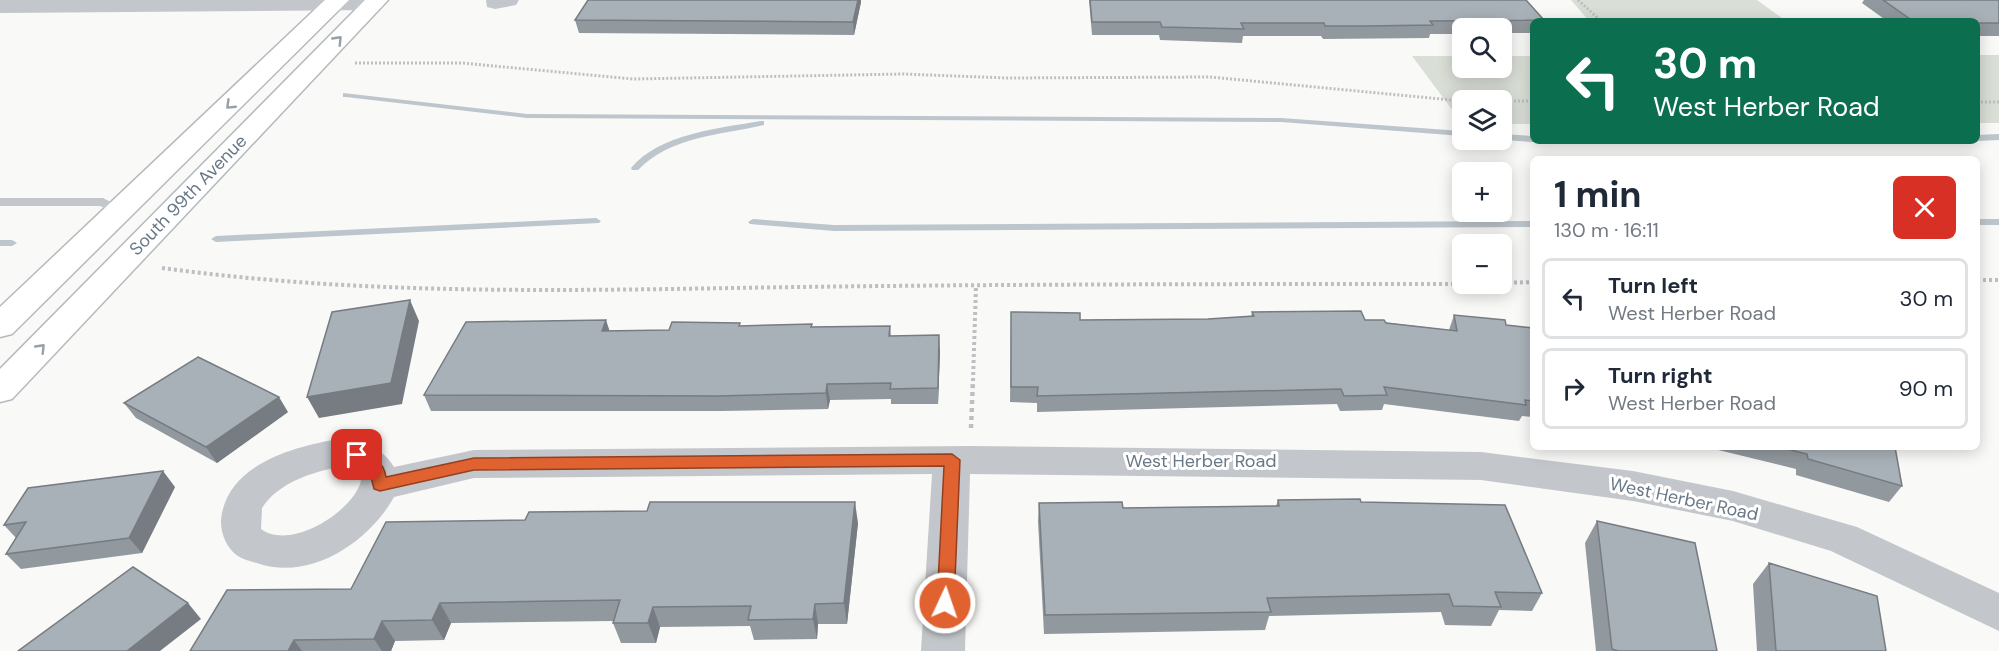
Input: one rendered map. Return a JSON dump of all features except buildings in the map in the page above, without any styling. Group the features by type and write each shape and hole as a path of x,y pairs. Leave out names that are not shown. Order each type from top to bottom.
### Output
{"main road":[{"name":"South 99th Avenue","path":"0,326 336,2"},
{"name":"South 99th Avenue","path":"0,390 375,2"}],"street":[{"path":"0,6 375,2"},
{"path":"0,28 33,7"},
{"path":"943,651 961,460"},
{"name":"West Herber Road","path":"380,485 474,464 961,460 1481,466 1633,486 1732,506 1843,539 1999,613"}],"lane":[{"path":"0,202 104,202 113,218"}],"path":[{"path":"1578,0 1598,18"},
{"path":"352,63 462,63 633,79 903,74 1007,78 1210,77 1452,100"},
{"path":"1512,101 1530,101"},
{"path":"1980,102 1999,102"},
{"path":"124,262 249,280 327,286 476,291 976,285 1452,284"},
{"path":"1980,280 1999,280"},
{"path":"1512,283 1530,282"},
{"path":"961,460 976,285"}],"shaded area":[{"path":"1571,0 1757,0 1782,18 1586,18"},
{"path":"1980,55 1999,55 1999,123 1980,123"},
{"path":"1412,56 1452,56 1452,78 1512,78 1512,56 1530,56 1530,124 1512,124 1512,90 1452,90 1452,110"}],"waterway":[{"path":"346,95 527,116 1281,120 1452,133"},
{"path":"635,168 645,158 675,143 761,123"},
{"path":"1980,138 1999,137"},
{"path":"1512,138 1530,139"},
{"path":"216,239 596,221"},
{"path":"753,222 834,228 1530,224"},
{"path":"1980,222 1999,222"},
{"path":"0,243 12,243"}],"route":[{"path":"357,455 378,471 380,485 474,464 952,460 945,603"}]}
